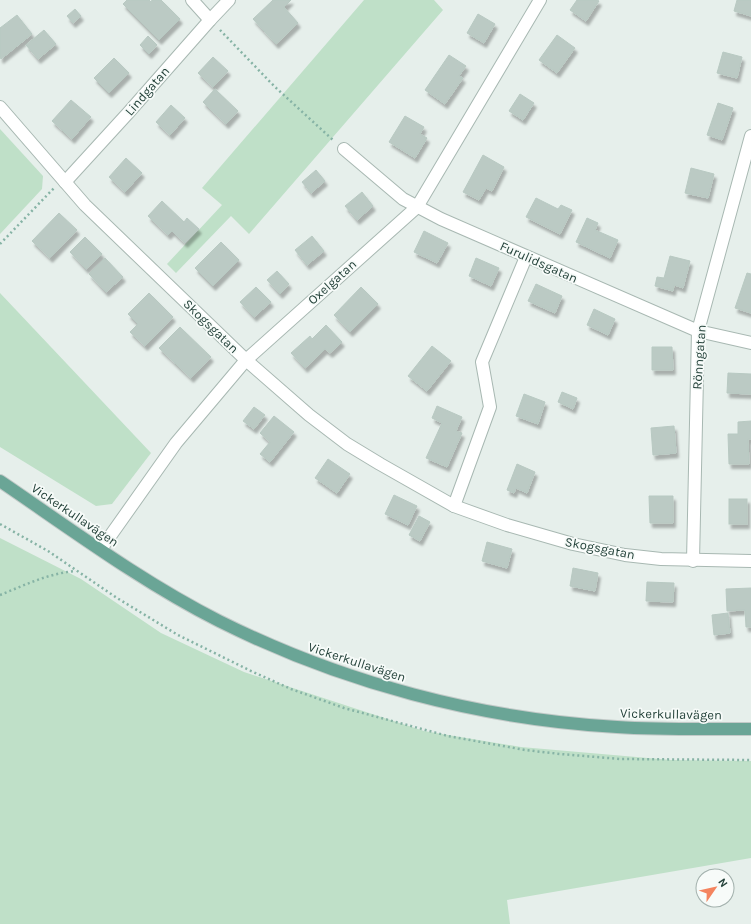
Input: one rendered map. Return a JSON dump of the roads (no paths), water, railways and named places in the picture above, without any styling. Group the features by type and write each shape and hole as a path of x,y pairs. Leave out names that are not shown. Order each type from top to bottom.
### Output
{"main road":[{"name":"Vickerkullavägen","path":"0,481 156,586 218,620 276,648 337,672 409,694 487,712 552,721 617,727 751,729"}],"street":[{"path":"192,0 210,20"},
{"name":"Lindgatan","path":"64,181 129,112 229,0"},
{"name":"Oxelgatan","path":"101,549 176,443 246,360 417,206 540,0"},
{"name":"Skogsgatan","path":"0,107 85,205 246,360 309,415 347,444 454,506 507,525 573,544 625,555 693,561 751,561"},
{"name":"Rönngatan","path":"693,561 698,331 751,136"},
{"name":"Furulidsgatan","path":"344,149 403,199 441,219 698,331 751,343"},
{"path":"454,506 490,407 482,362 526,257"}]}
